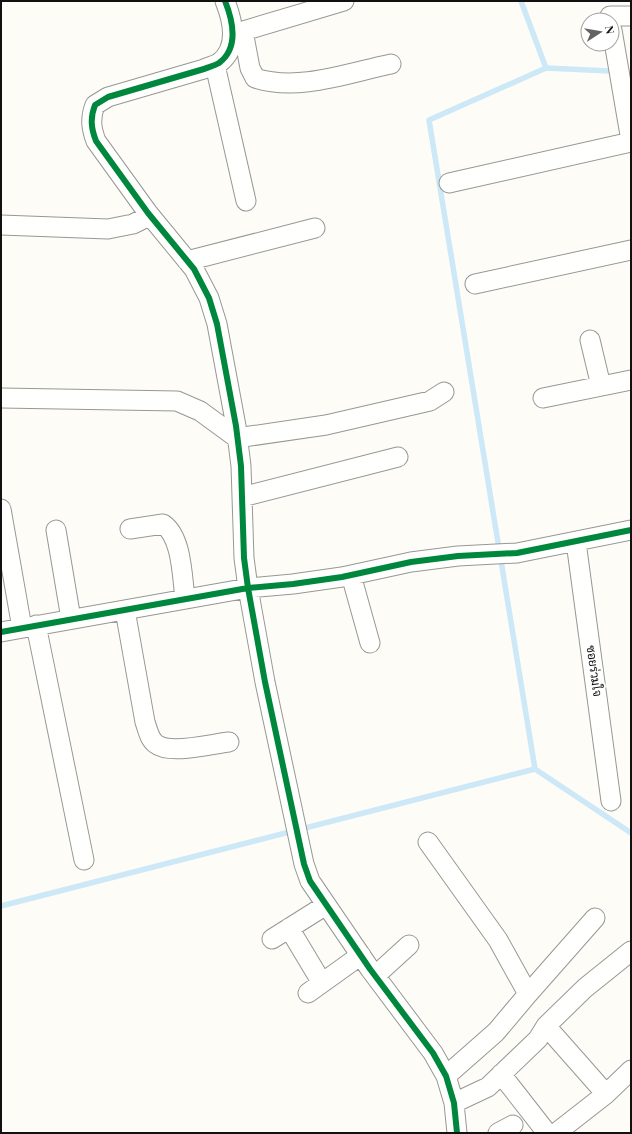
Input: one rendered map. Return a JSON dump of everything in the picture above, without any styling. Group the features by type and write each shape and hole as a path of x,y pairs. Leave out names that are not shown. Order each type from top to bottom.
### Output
{"street":[{"path":"225,1 255,78 269,83 300,84 391,64"},
{"path":"344,1 238,33 229,52 215,65 108,97 95,105 92,115 92,130 96,141 148,213 187,261 209,298 225,361 237,438 242,497 244,552 248,588 291,808 310,881 375,976 433,1053 446,1076 454,1103 457,1133"},
{"path":"620,17 631,16"},
{"path":"449,183 631,141 616,52"},
{"path":"215,65 246,201"},
{"path":"1,225 108,229 134,224 144,218 148,213"},
{"path":"187,261 315,228"},
{"path":"474,284 631,250"},
{"path":"590,340 601,386"},
{"path":"543,398 631,380"},
{"path":"1,398 177,401 200,411 237,438 326,425 430,401 444,392"},
{"path":"242,497 398,457"},
{"path":"1,509 84,860"},
{"path":"130,529 163,524 169,528 176,539 185,598"},
{"path":"56,530 71,618"},
{"path":"1,632 185,598 248,588 293,584 351,575 411,562 458,556 483,556 517,553 631,530"},
{"name":"ซอยร่วมใจ","path":"576,542 611,801"},
{"path":"351,575 370,643"},
{"path":"125,610 136,673 150,737 156,744 169,750 229,742"},
{"path":"428,842 498,940 528,994"},
{"path":"272,939 326,905"},
{"path":"446,1076 496,1032 595,918"},
{"path":"289,928 315,988 361,955"},
{"path":"375,976 409,945"},
{"path":"454,1103 488,1087 538,1039 546,1026 585,988 631,951"},
{"path":"546,1026 606,1094"},
{"path":"556,1133 606,1094 631,1070"},
{"path":"501,1074 547,1133"}],"waterway":[{"path":"521,1 546,68"},
{"path":"631,72 546,68 429,120 535,769 631,833"},
{"path":"1,906 535,769"}],"cycle path":[{"path":"225,1 232,25 232,42 230,50 219,63 204,69 108,97 95,105 92,119 93,132 96,141 148,213 194,269 209,298 217,324 236,426 241,466 244,558 248,588 265,682 304,864 310,881 370,969 433,1053 446,1076 454,1103 457,1133"},
{"path":"1,632 248,588 293,584 342,577 411,562 458,556 517,553 631,530"}]}
